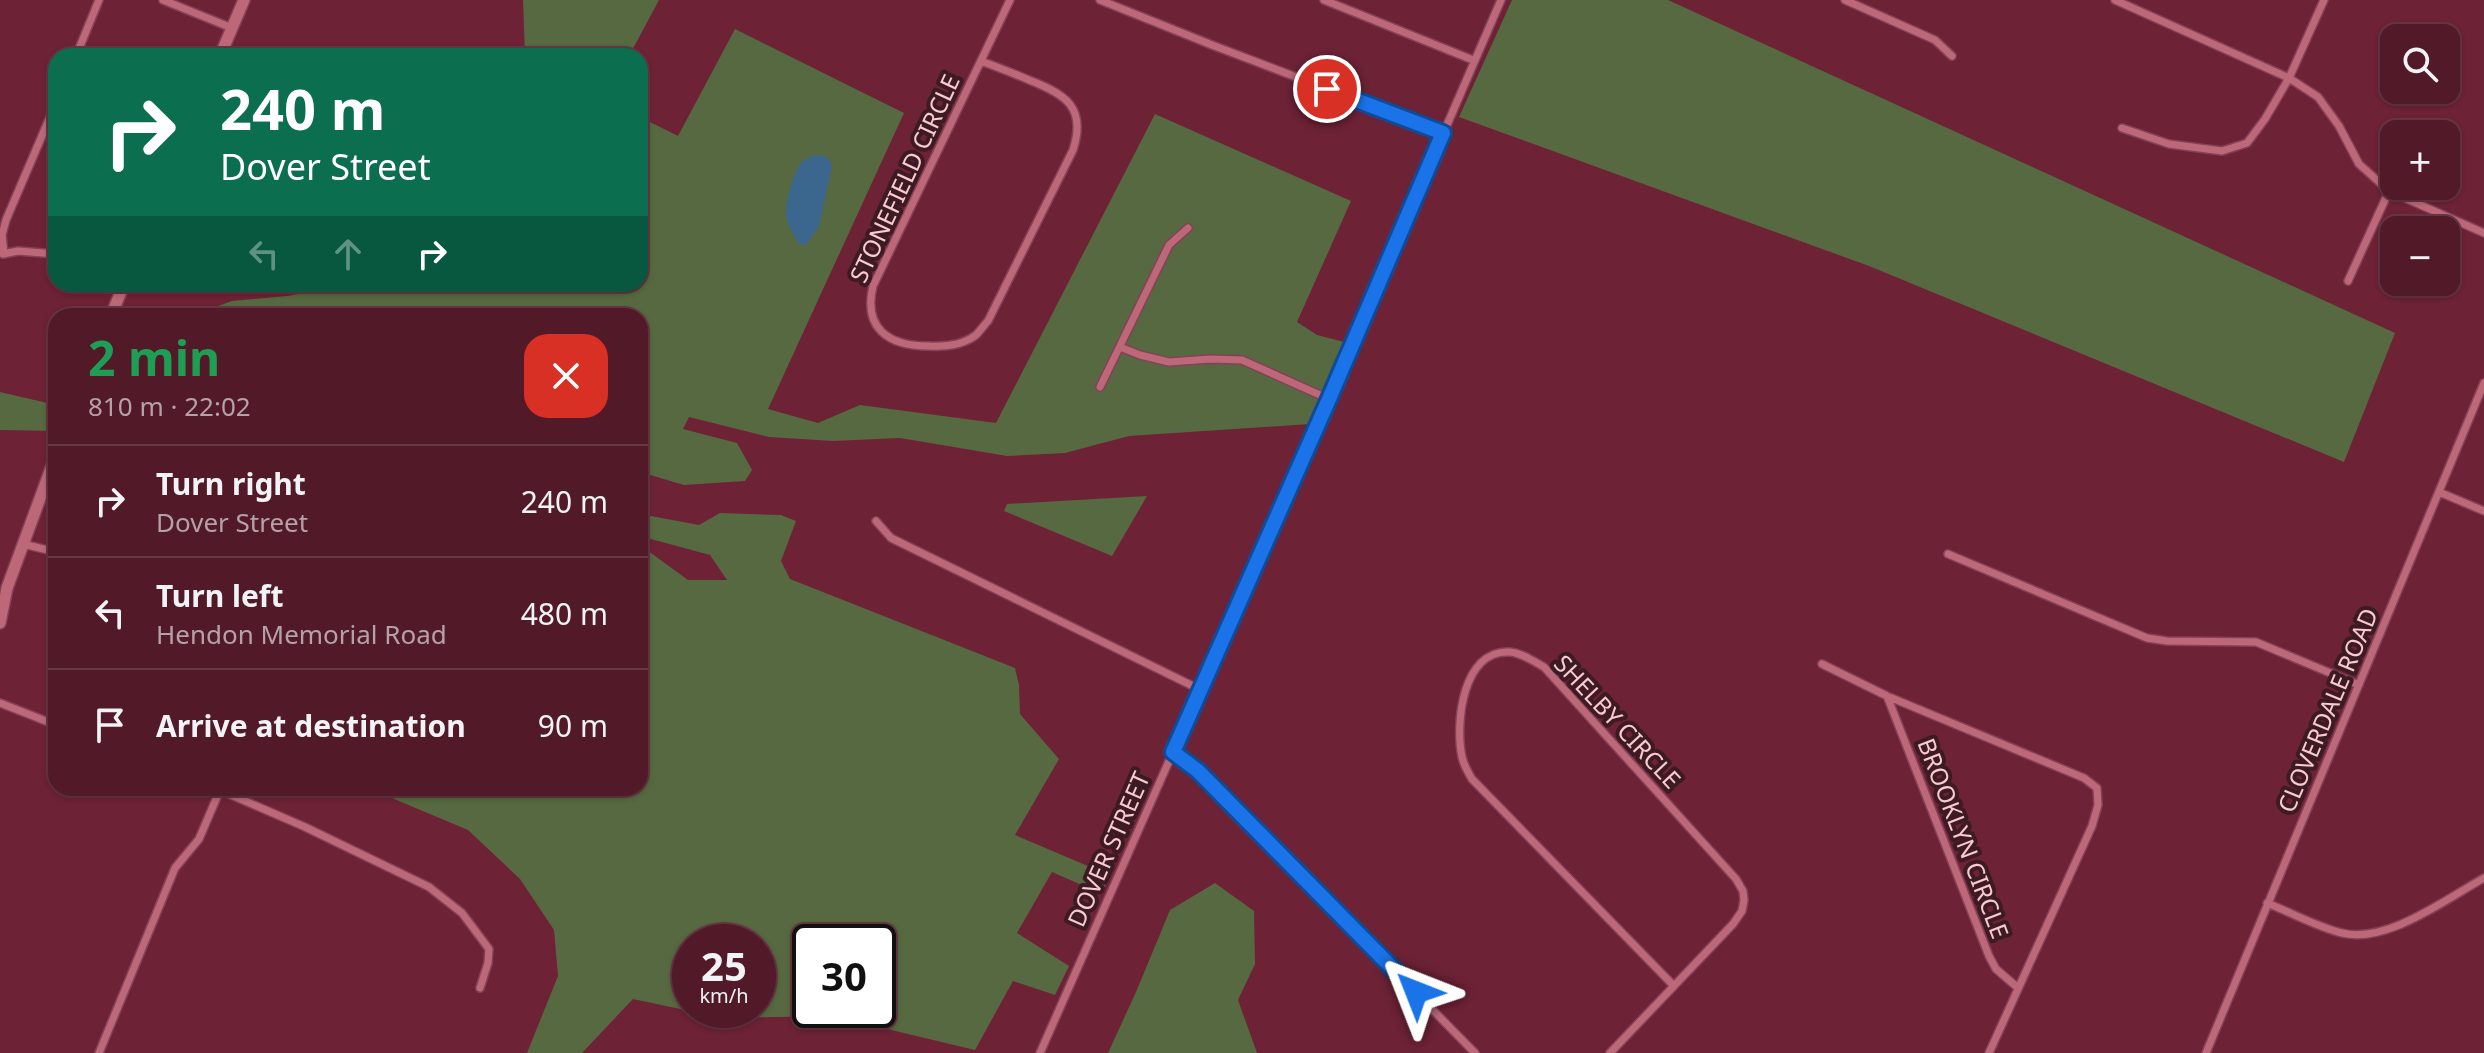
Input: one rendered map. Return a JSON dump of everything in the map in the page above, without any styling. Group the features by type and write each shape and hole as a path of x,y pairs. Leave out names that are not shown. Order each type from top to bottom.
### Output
{"street":[{"path":"79,48 99,0"},
{"path":"163,0 232,28"},
{"path":"223,48 244,0"},
{"name":"STONEFIELD CIRCLE","path":"981,61 1056,91 1074,111 1078,122 1077,137 988,321 975,336 950,346 907,346 877,327 871,313 873,286 1010,0"},
{"path":"1100,0 1443,133"},
{"path":"1324,0 1473,60"},
{"name":"DOVER STREET","path":"1040,1053 1329,399 1501,0"},
{"path":"1845,0 1935,40 1952,56"},
{"path":"2115,0 2289,78 2318,97 2339,126 2359,164 2380,183"},
{"path":"2122,128 2169,144 2222,151 2247,143 2289,78 2324,0"},
{"path":"48,122 6,220 2,254 18,251 48,253"},
{"path":"2348,281 2385,200"},
{"path":"2409,200 2484,233"},
{"path":"1100,387 1169,245 1188,228"},
{"path":"1120,347 1169,362 1242,360 1329,399"},
{"name":"CLOVERDALE ROAD","path":"2206,1053 2484,383"},
{"path":"0,623 7,588 48,477"},
{"path":"2439,492 2484,511"},
{"path":"876,521 891,538 1201,690"},
{"path":"23,544 48,550"},
{"path":"1948,554 2147,638 2256,642 2359,685"},
{"name":"SHELBY CIRCLE","path":"1610,1053 1674,986 1733,924 1742,911 1743,891 1736,879 1544,667 1527,657 1508,652 1491,656 1476,666 1467,682 1459,736 1465,767 1472,779 1674,986"},
{"name":"BROOKLYN CIRCLE","path":"1822,664 1887,696 2084,778 2097,788 2098,805 2092,826 1989,1053"},
{"name":"BROOKLYN CIRCLE","path":"1887,696 1989,956 1996,969 2017,987"},
{"path":"0,703 48,722"},
{"path":"1173,752 1198,771 1475,1053"},
{"path":"99,1053 175,868 199,839 220,796"},
{"path":"236,796 429,887 462,913 489,949 480,988"},
{"path":"2267,903 2343,933 2358,935 2395,928 2484,878"}],"green space":[{"path":"523,0 659,0 633,48 525,48"},
{"path":"1512,0 1668,0 2395,333 2344,462 1869,266 1459,117"},
{"path":"735,29 904,113 768,409 818,423 860,405 996,423 1155,114 1351,201 1297,322 1317,335 1348,343 1310,424 1129,436 1065,453 1007,456 900,438 833,441 769,437 689,417 683,429 737,443 752,470 745,481 684,485 648,474 648,308 213,308 232,301 309,292 648,292 648,121 678,136"},
{"path":"0,392 48,403 48,431 0,430"},
{"path":"1147,496 1112,556 1004,511 1007,504"},
{"path":"720,513 781,515 796,521 781,561 790,579 1015,668 1020,714 1059,759 1015,835 1109,875 1102,894 1052,872 1017,933 1069,966 1055,995 1013,981 975,1050 883,1028 896,1028 896,924 792,924 792,1017 776,1017 776,924 672,924 672,1007 633,999 582,1053 527,1053 558,976 554,930 520,879 468,830 387,796 648,796 648,551 688,580 727,580 710,555 648,538 648,515 699,525"},
{"path":"1215,883 1254,911 1255,964 1238,1000 1257,1053 1108,1053 1170,910"}],"water":[{"path":"814,155 825,156 832,164 819,226 806,245 799,244 795,237 786,210 796,171 803,161"}],"route":[{"path":"1327,89 1443,133 1173,752 1198,771 1416,992"}]}
